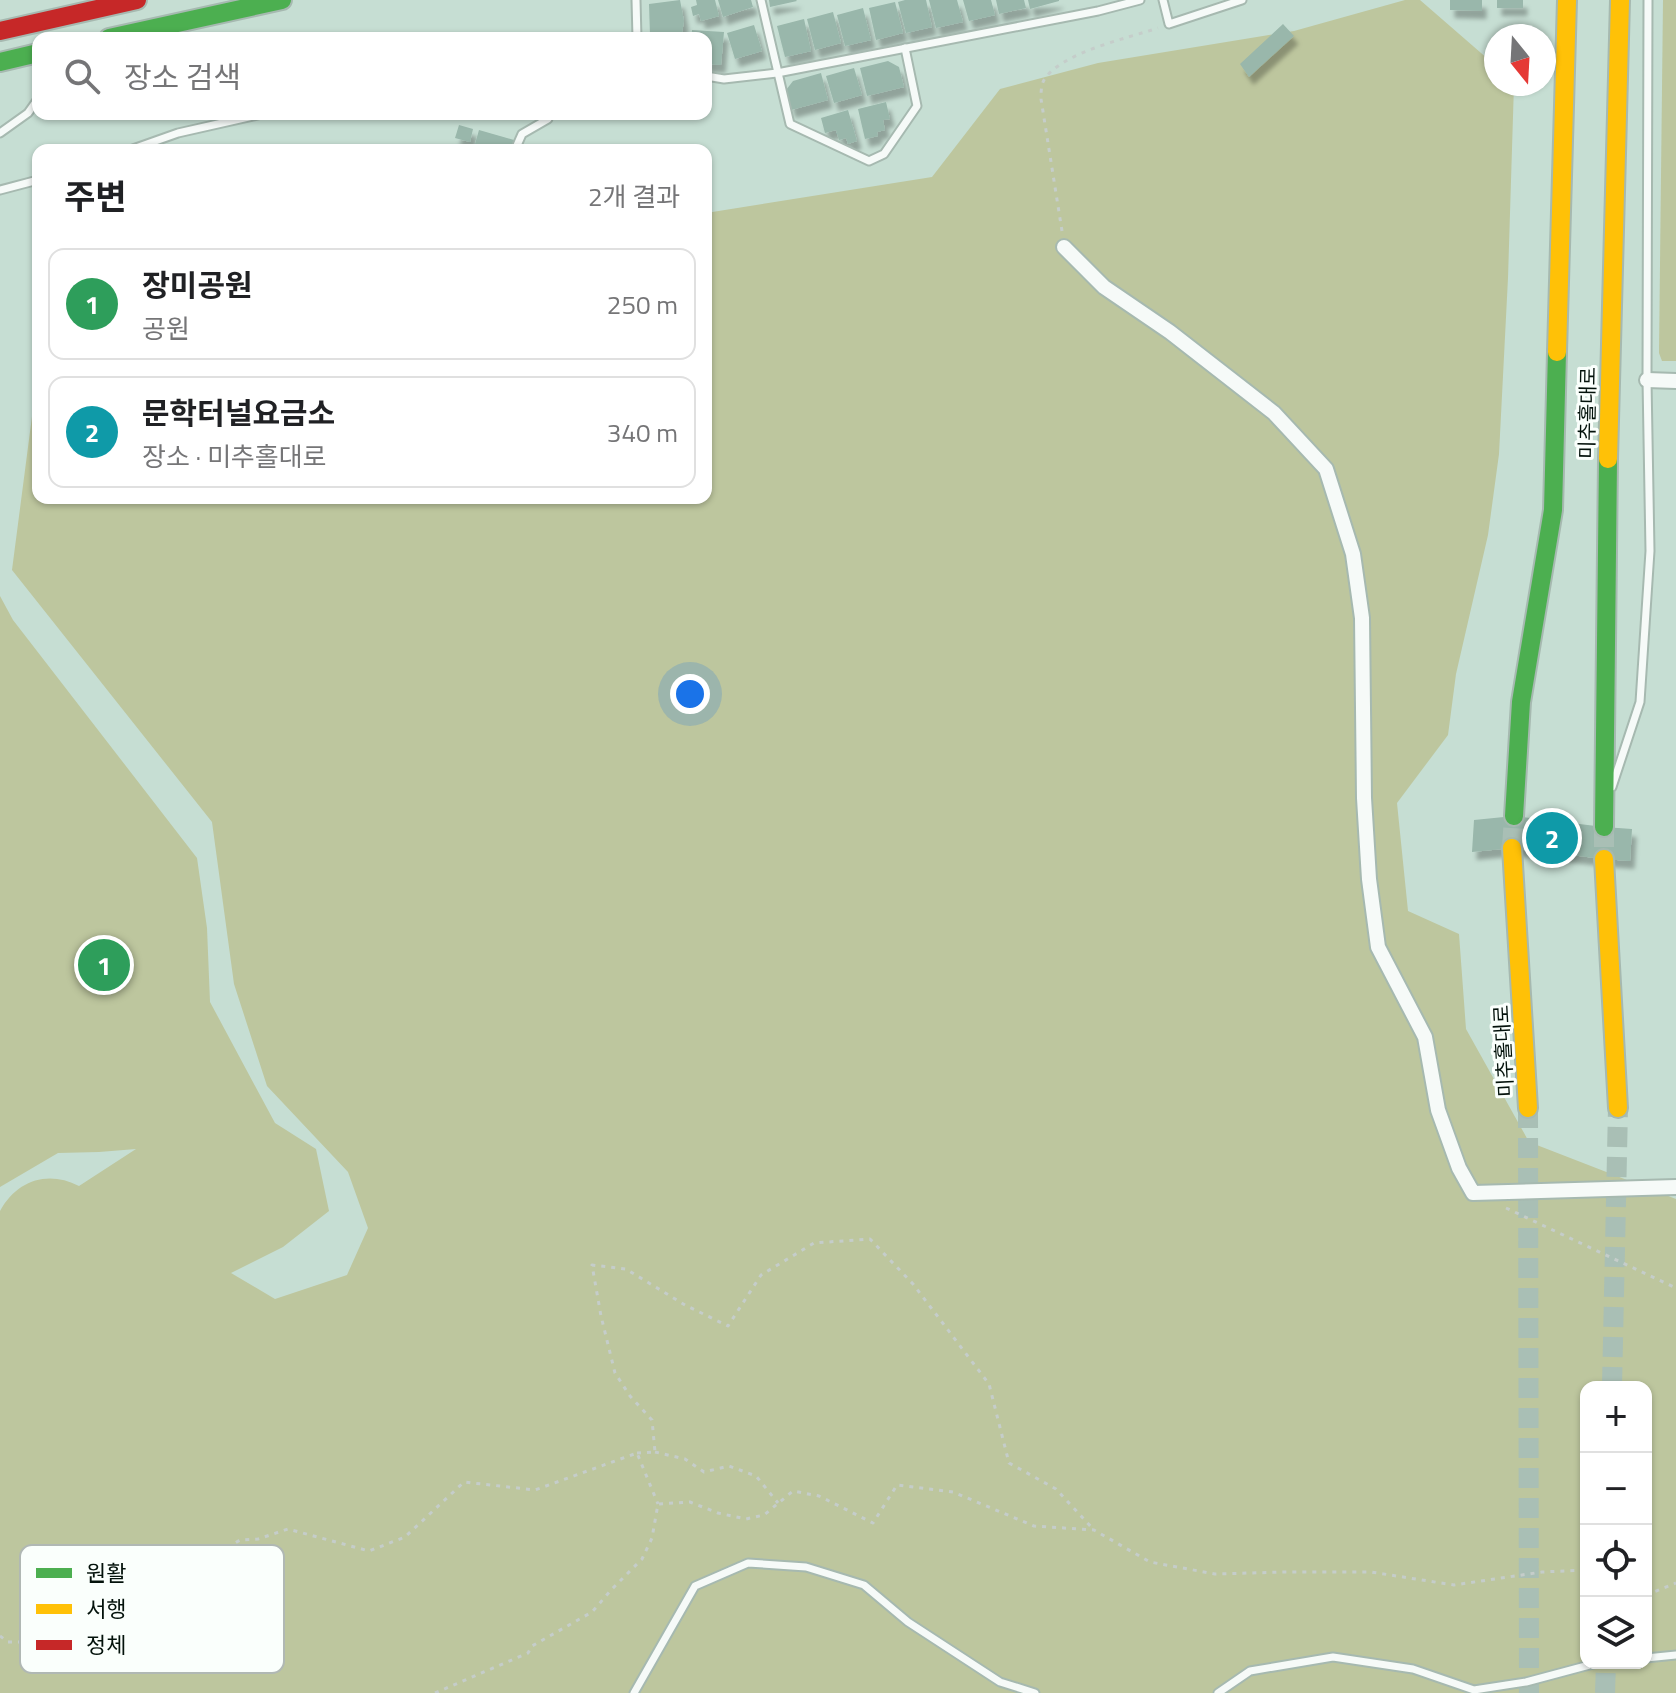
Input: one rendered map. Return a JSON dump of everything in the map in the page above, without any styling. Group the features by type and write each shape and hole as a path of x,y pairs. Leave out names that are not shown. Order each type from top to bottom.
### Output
{"main road":[{"path":"0,31 137,0"},
{"path":"136,32 282,0"},
{"name":"미추홀대로","path":"1514,816 1521,702 1553,510 1567,0"},
{"name":"미추홀대로","path":"1604,820 1607,490 1620,0"},
{"path":"0,62 32,54"},
{"name":"미추홀대로","path":"1512,848 1528,1108"},
{"path":"1604,859 1618,1108"}],"street":[{"path":"1064,247 1104,287 1170,332 1274,413 1326,469 1353,554 1362,618 1364,798 1369,879 1378,947 1425,1037 1438,1110 1459,1168 1473,1193 1676,1187"},
{"path":"1647,380 1676,381"}],"lane":[{"path":"636,0 637,32"},
{"path":"761,0 790,124 869,161 884,154 917,106 905,48"},
{"path":"712,77 724,79 777,73 1098,11 1140,0"},
{"path":"1163,0 1169,24 1242,0"},
{"path":"1604,820 1640,702 1650,551 1648,0"},
{"path":"0,133 32,107"},
{"path":"147,144 178,133 235,120"},
{"path":"518,144 522,134 546,120"},
{"path":"0,190 32,182"},
{"path":"634,1693 695,1586 748,1563 806,1567 864,1585 908,1622 1000,1682 1035,1693"},
{"path":"1652,1657 1676,1655"},
{"path":"1218,1693 1250,1671 1333,1657 1413,1669 1474,1690 1526,1682 1580,1668"}],"path":[{"path":"1064,247 1041,99 1043,82 1056,67 1073,56 1169,24"},
{"path":"1501,1206 1676,1288"},
{"path":"655,1452 652,1420 630,1396 615,1373 592,1265 626,1269 685,1305 728,1326 761,1275 800,1251 814,1243 870,1239 913,1284 989,1384 1009,1463 1056,1489 1094,1530 1150,1562 1215,1574 1371,1572 1454,1585 1542,1572 1580,1570"},
{"path":"232,1545 240,1540 258,1539 288,1529 369,1551 405,1537 464,1482 535,1490 637,1453 655,1452 685,1459 704,1472 729,1466 756,1476 778,1503"},
{"path":"435,1693 528,1653 532,1646 592,1612 642,1559 652,1538 658,1504 637,1453"},
{"path":"658,1504 690,1502 746,1519 764,1515 793,1491 819,1496 873,1523 897,1485 953,1492 1034,1526 1094,1530"},
{"path":"1652,1593 1676,1583"},
{"path":"0,1636 8,1642 20,1642"}],"green space":[{"path":"1405,0 1420,0 1484,56 1484,96 1514,96 1499,454 1488,535 1456,674 1448,735 1397,803 1408,911 1459,934 1466,1029 1529,1142 1676,1199 1676,1693 0,1693 0,1211 24,1185 56,1179 79,1186 136,1149 58,1153 0,1187 0,596 13,620 197,858 207,928 210,1002 275,1123 316,1149 329,1211 283,1247 231,1273 275,1299 347,1275 368,1228 348,1172 267,1086 234,984 212,822 12,570 32,416 32,504 712,504 712,212 932,177 1000,89 1098,63 1294,31"},
{"path":"1663,0 1676,0 1676,361 1662,361 1659,353"}],"building":[{"path":"680,0 684,21 682,32 650,32 649,4"},
{"path":"696,0 715,0 719,16 701,21 699,14 693,16 691,7 697,5"},
{"path":"718,0 751,0 753,7 723,17"},
{"path":"769,0 796,0 797,1 770,7"},
{"path":"926,0 932,27 906,33 898,2"},
{"path":"929,0 957,0 963,22 936,28"},
{"path":"963,0 991,0 995,15 969,21"},
{"path":"996,0 1024,0 1026,8 999,14"},
{"path":"1028,0 1059,0 1059,1 1030,9"},
{"path":"1450,0 1482,0 1482,11 1450,10"},
{"path":"1497,0 1523,0 1523,8 1497,8"},
{"path":"895,2 903,33 876,40 869,8"},
{"path":"863,8 871,40 845,46 837,15"},
{"path":"833,12 841,43 815,50 807,19"},
{"path":"804,19 811,51 785,57 777,26"},
{"path":"1283,24 1294,36 1249,77 1240,64"},
{"path":"754,25 762,51 735,59 727,33"},
{"path":"692,30 724,32 721,65 712,64 712,32"},
{"path":"888,61 899,67 904,87 867,96 860,68"},
{"path":"854,68 862,95 834,103 826,76"},
{"path":"821,73 828,100 791,110 786,90 793,81"},
{"path":"886,102 890,119 883,120 885,130 877,132 878,136 865,139 858,109"},
{"path":"848,110 857,141 848,144 846,138 839,140 836,130 825,133 821,118"},
{"path":"459,125 473,129 470,142 455,138"},
{"path":"479,130 514,140 513,144 475,144"},
{"path":"1514,816 1632,829 1630,861 1512,848 1472,852 1474,820"}],"tunnel":[{"path":"1512,848 1514,816"},
{"path":"1604,827 1604,859"},
{"path":"1528,1108 1529,1693"},
{"path":"1612,1381 1618,1108"},
{"path":"1605,1693 1606,1669"}],"traffic: fast":[{"path":"136,32 282,0"},
{"path":"0,62 32,54"},
{"path":"1514,816 1521,702 1553,510 1557,352"},
{"path":"1604,827 1608,459"}],"traffic: slow":[{"path":"1557,352 1567,0"},
{"path":"1608,459 1620,0"},
{"path":"1512,848 1528,1108"},
{"path":"1604,859 1618,1108"}],"traffic: jam":[{"path":"0,31 137,0"}],"place":[{"name":"문학터널요금소","path":"1552,838"},
{"name":"장미공원","path":"104,965"}]}
